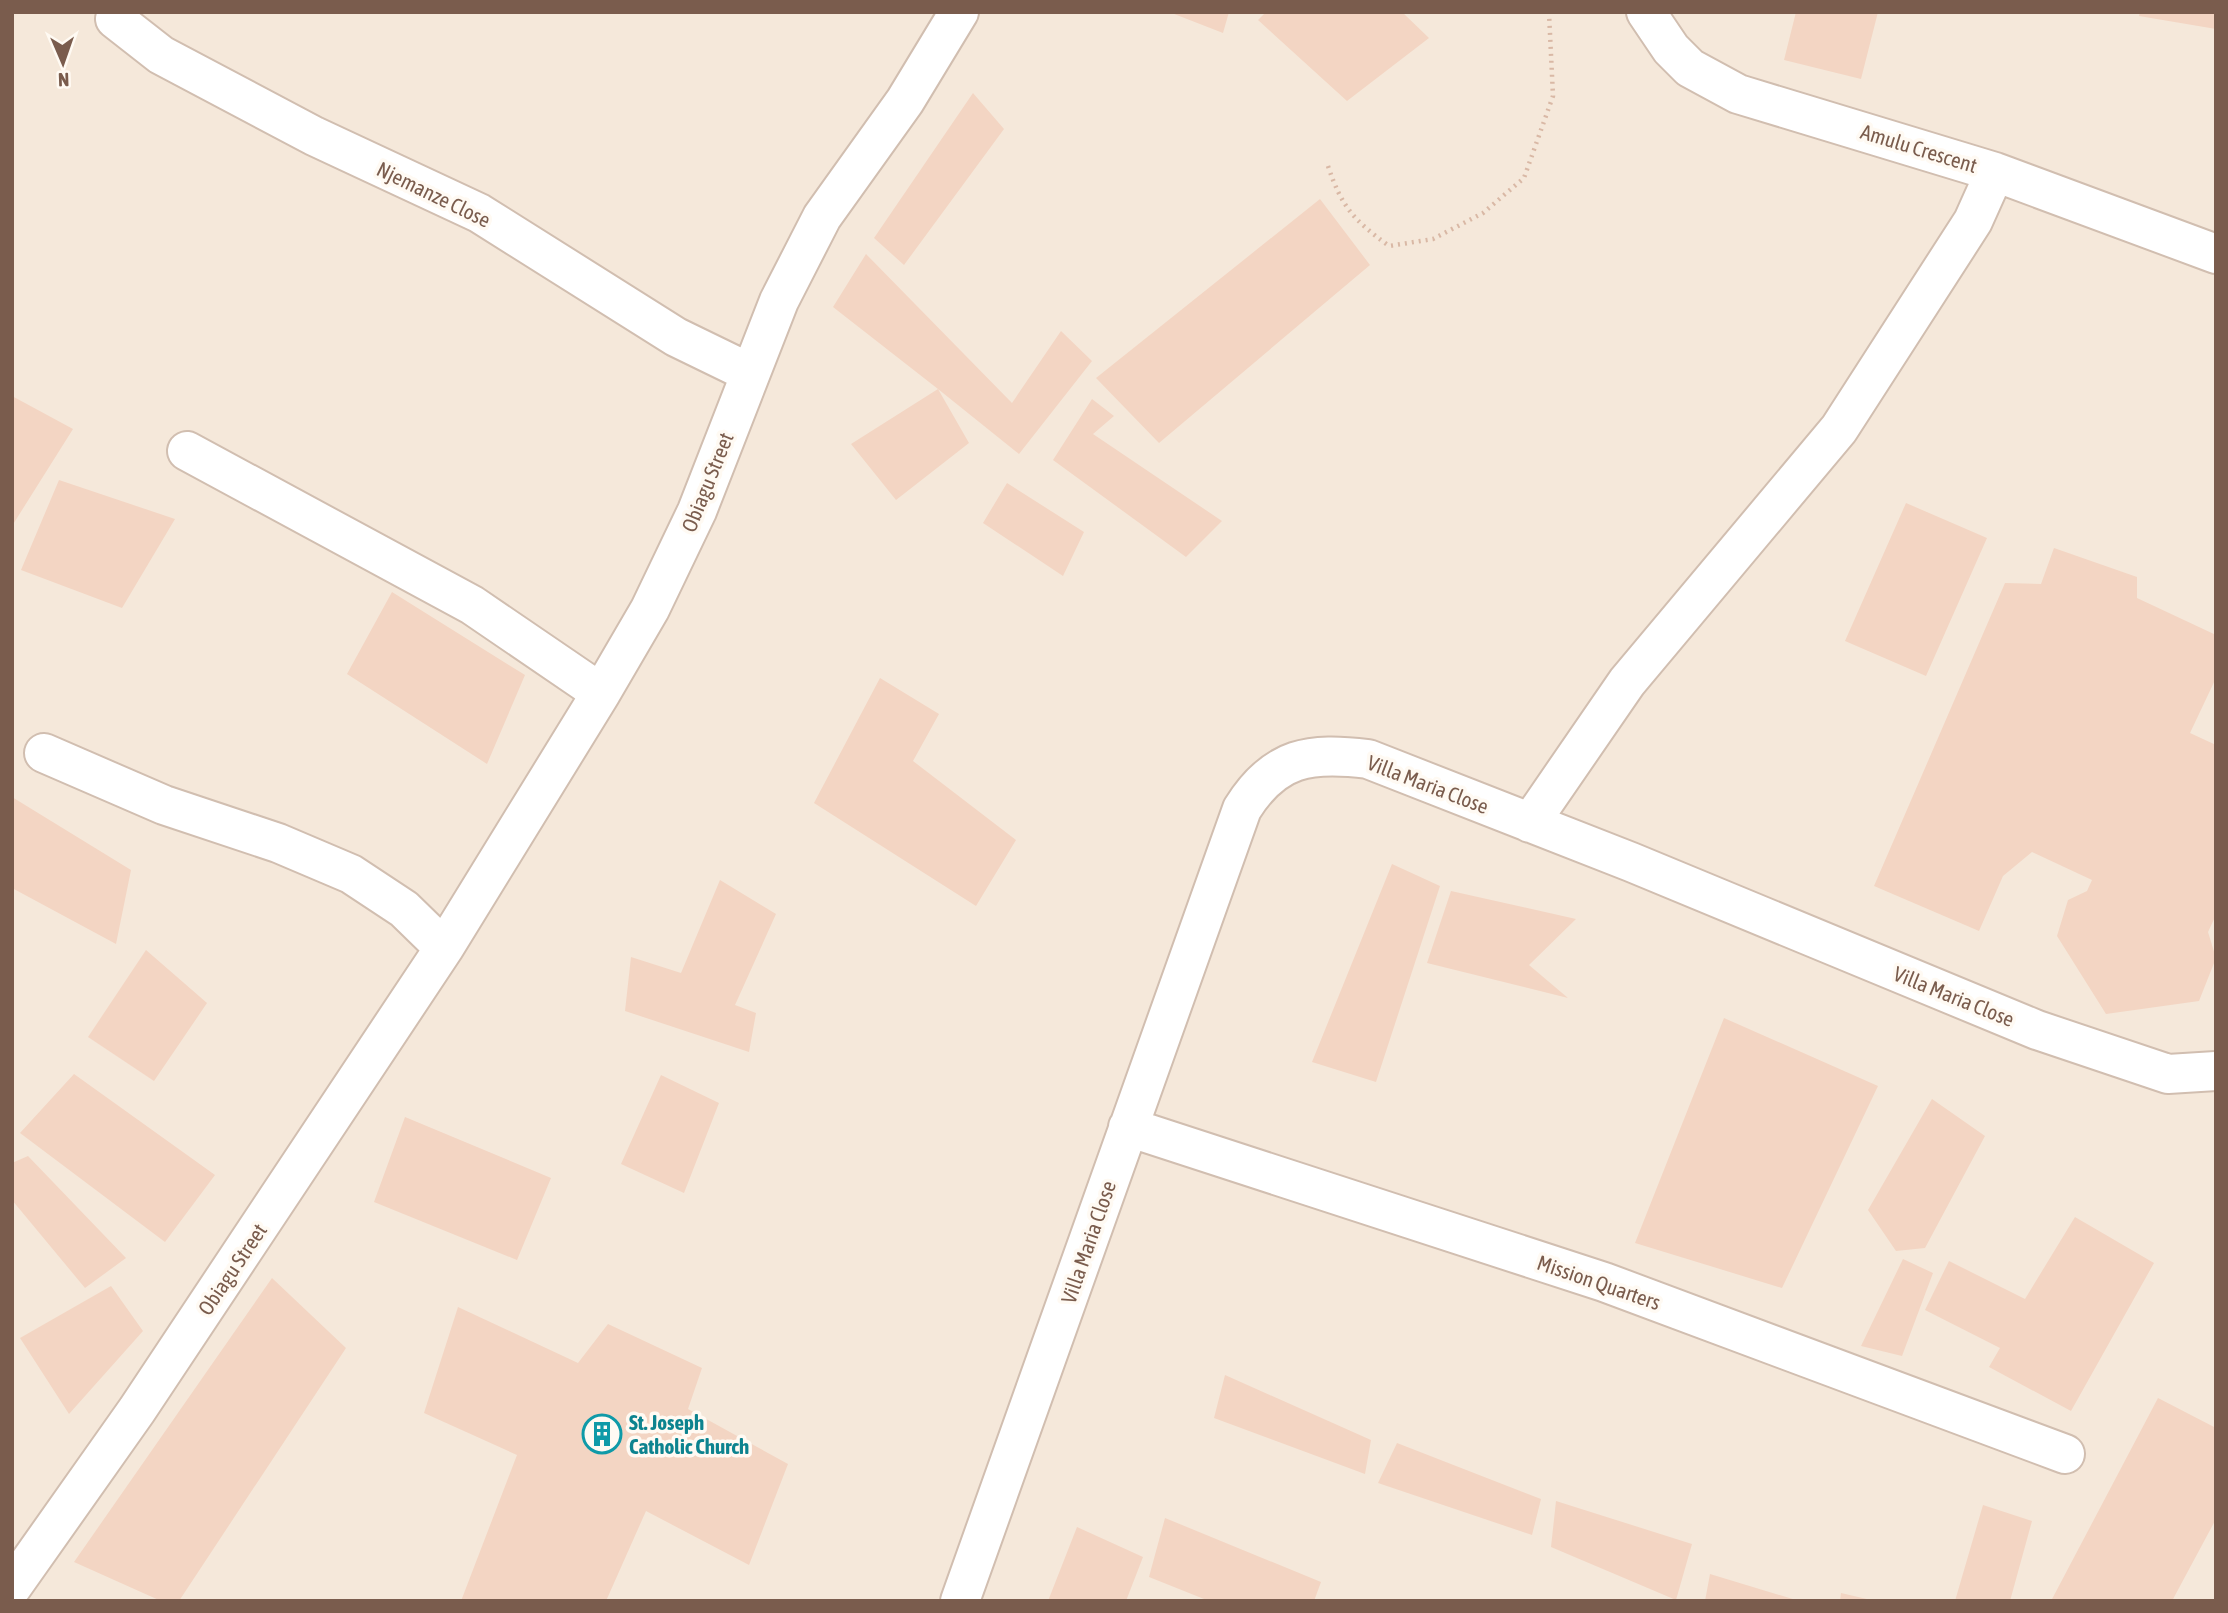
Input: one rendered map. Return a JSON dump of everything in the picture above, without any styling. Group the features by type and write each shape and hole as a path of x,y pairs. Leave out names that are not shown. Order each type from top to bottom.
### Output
{"street":[{"name":"Obiagu Street","path":"12,1587 159,1377 444,948 601,693 650,609 698,511 779,301 822,217 905,101 959,12"},
{"name":"Amulu Crescent","path":"1646,12 1671,49 1690,68 1738,94 1995,172 2216,254"},
{"name":"Njemanze Close","path":"115,19 173,62 314,136 479,213 676,337 750,373"},
{"path":"1530,823 1627,682 1839,429 1973,220 1995,172"},
{"path":"187,451 472,605 601,693"},
{"path":"44,752 164,805 278,843 351,874 404,909 444,948"},
{"name":"Villa Maria Close","path":"960,1601 1242,809 1256,786 1279,767 1325,754 1368,759 2094,1051 2168,1074 2216,1071"},
{"name":"Mission Quarters","path":"1128,1128 1604,1282 2065,1454"}],"path":[{"path":"1328,166 1339,198 1362,226 1389,246 1433,239 1483,213 1524,178 1553,96 1549,13"}],"shaded area":[{"path":"12,12 2216,12 2216,1601 12,1601"}],"building":[{"path":"1169,12 1229,12 1223,33"},
{"path":"1266,12 1402,12 1429,38 1347,101 1258,20"},
{"path":"1796,12 1878,12 1861,79 1784,60"},
{"path":"2140,12 2216,12 2216,29 2139,16"},
{"path":"973,93 1004,129 904,265 874,238"},
{"path":"1320,199 1370,265 1159,443 1096,378"},
{"path":"866,254 1012,403 1061,331 1092,361 1019,454 833,307"},
{"path":"938,389 969,443 896,500 851,444"},
{"path":"12,396 73,429 12,526"},
{"path":"1092,399 1114,416 1093,434 1222,521 1186,557 1053,460"},
{"path":"59,480 175,519 122,608 21,570"},
{"path":"1007,483 1084,532 1063,576 983,523"},
{"path":"1906,503 1987,538 1926,676 1845,641"},
{"path":"2054,548 2137,577 2137,598 2216,635 2216,678 2190,733 2216,745 2216,915 2208,932 2216,958 2199,1001 2106,1014 2057,936 2068,900 2087,891 2092,880 2032,852 2003,876 1979,931 1874,886 2005,583 2041,584"},
{"path":"392,592 525,675 487,764 347,674"},
{"path":"880,678 939,714 913,761 1016,840 976,906 814,803"},
{"path":"12,797 131,870 116,944 12,888"},
{"path":"1392,864 1440,886 1376,1082 1312,1062"},
{"path":"720,880 776,914 735,1005 756,1013 749,1052 625,1011 631,957 681,973"},
{"path":"1451,891 1576,919 1529,965 1568,998 1427,963"},
{"path":"146,950 207,1003 154,1081 88,1037"},
{"path":"1724,1018 1878,1086 1782,1288 1635,1243"},
{"path":"74,1074 215,1175 165,1242 20,1133"},
{"path":"661,1075 719,1103 684,1193 621,1164"},
{"path":"1932,1099 1985,1136 1925,1248 1896,1251 1868,1210"},
{"path":"405,1117 551,1178 517,1260 374,1202"},
{"path":"28,1156 126,1258 85,1288 12,1200 12,1163"},
{"path":"2075,1217 2154,1263 2071,1411 1989,1367 2000,1348 1925,1310 1949,1261 2025,1299"},
{"path":"1903,1259 1933,1273 1902,1356 1861,1346"},
{"path":"272,1278 346,1348 179,1601 161,1601 74,1562"},
{"path":"111,1286 143,1331 69,1414 20,1338"},
{"name":"St. Joseph Catholic Church","path":"458,1307 578,1363 608,1324 702,1368 688,1409 788,1464 749,1565 646,1511 606,1601 461,1601 517,1455 424,1413"},
{"path":"1225,1375 1371,1440 1365,1474 1214,1418"},
{"path":"2158,1398 2216,1428 2216,1519 2172,1601 2051,1601"},
{"path":"1397,1443 1541,1499 1532,1535 1378,1483"},
{"path":"1556,1501 1692,1544 1676,1600 1551,1547"},
{"path":"1983,1505 2032,1521 2010,1601 1955,1601"},
{"path":"1165,1518 1321,1582 1314,1601 1209,1601 1149,1577"},
{"path":"1077,1527 1143,1557 1126,1601 1048,1601"},
{"path":"1710,1574 1796,1600 1796,1601 1705,1601"},
{"path":"1841,1593 1871,1600 1871,1601 1840,1601"}],"place":[{"name":"St. Joseph Catholic Church","path":"602,1434"}]}
